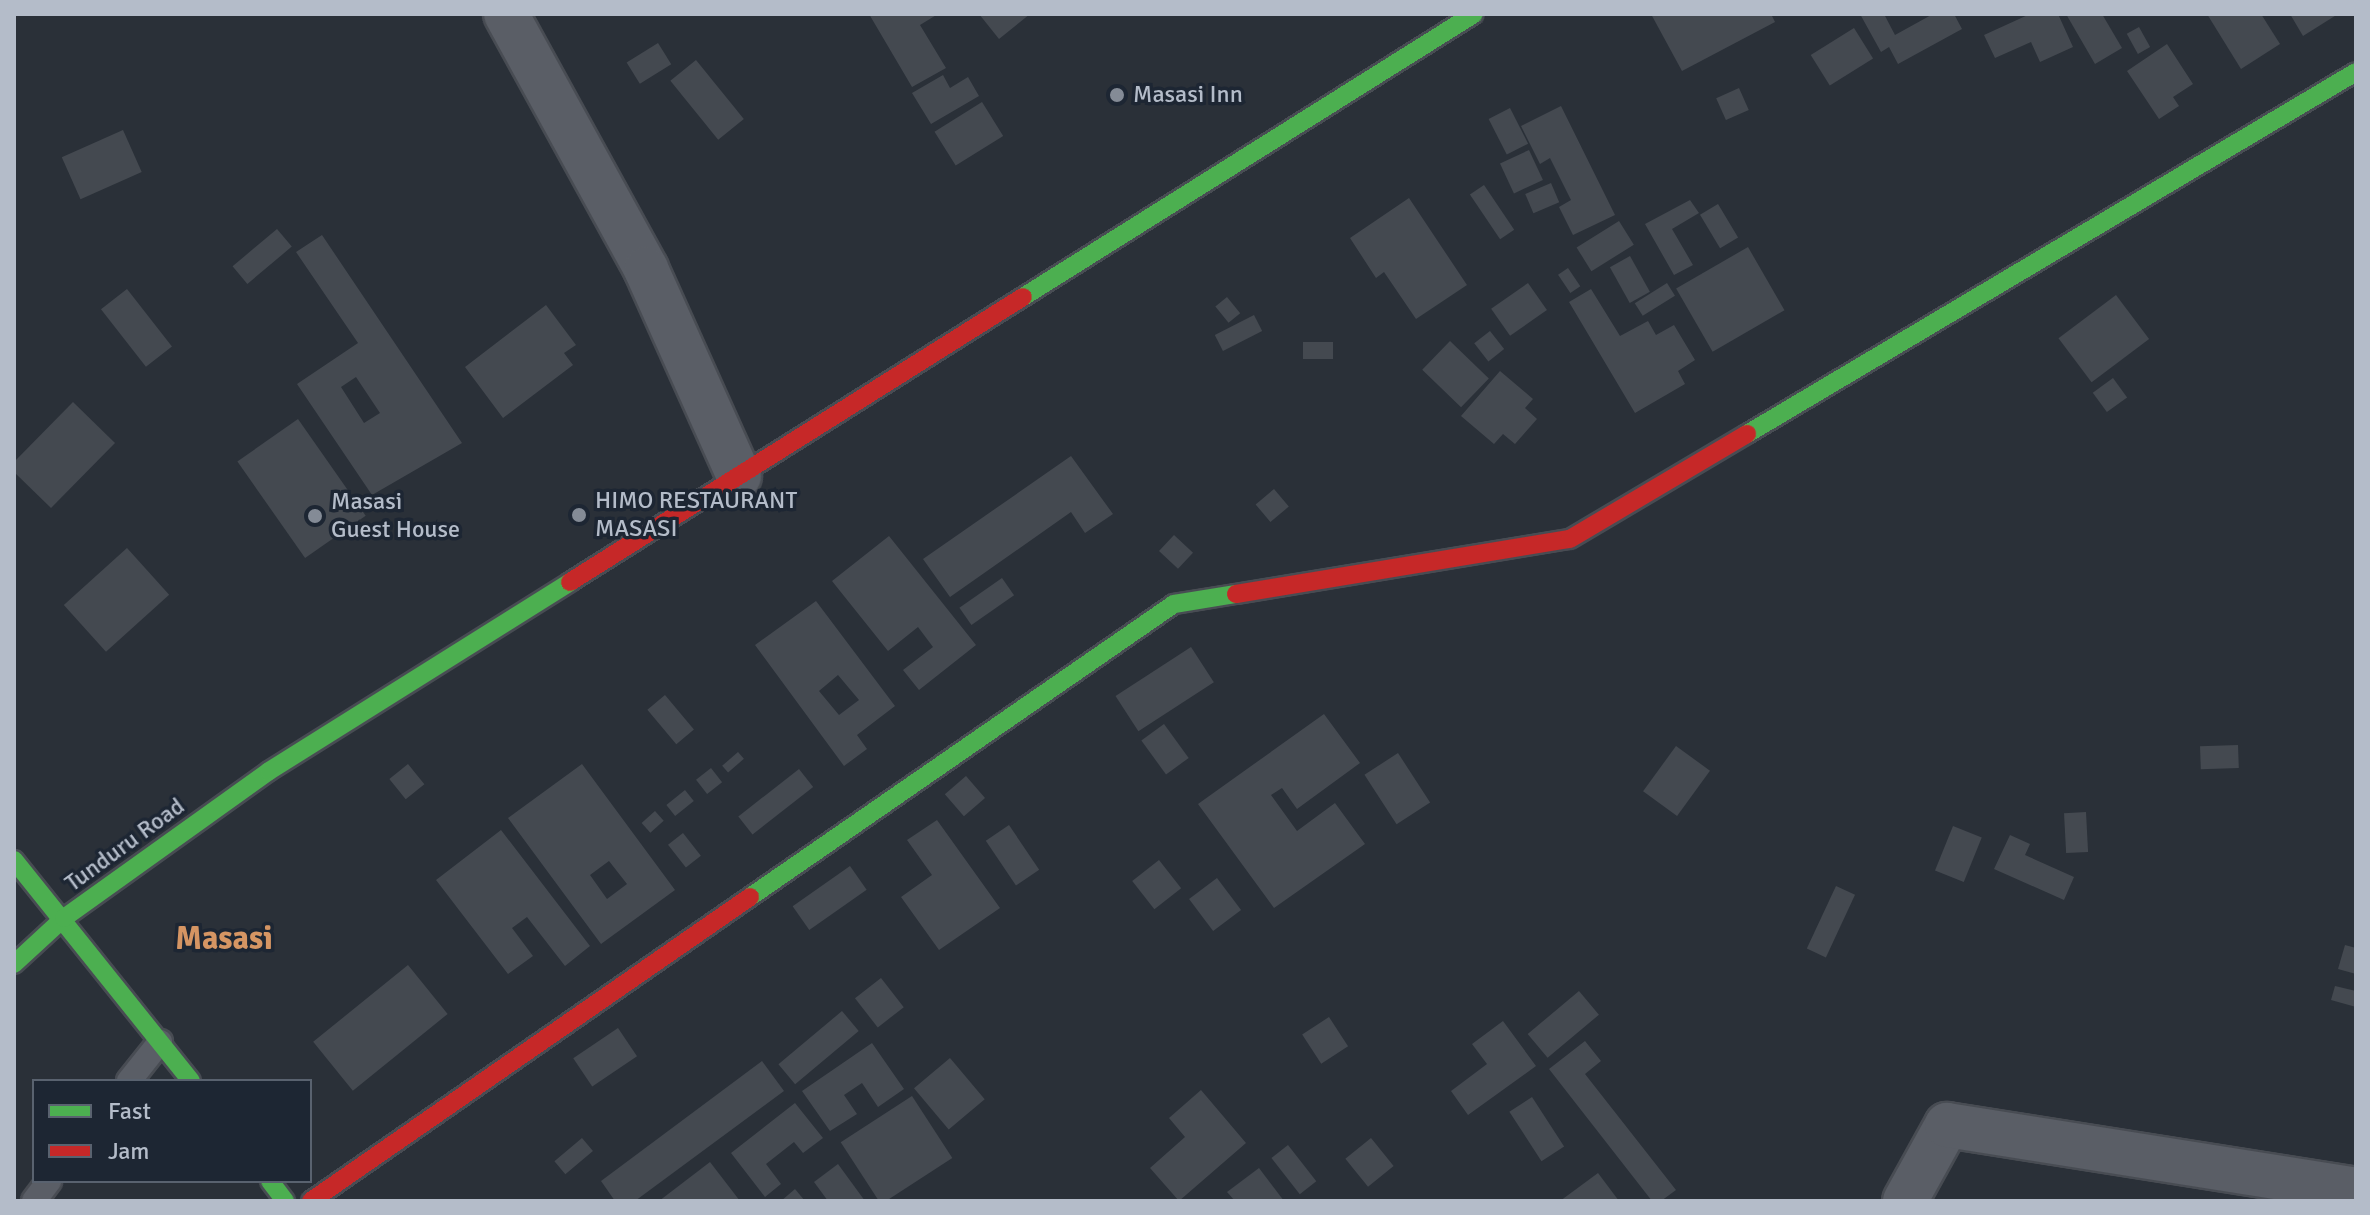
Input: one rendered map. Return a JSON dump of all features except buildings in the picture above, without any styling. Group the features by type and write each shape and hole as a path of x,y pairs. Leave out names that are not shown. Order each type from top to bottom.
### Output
{"main road":[{"name":"Tunduru Road","path":"14,964 64,918 269,771 1474,14"},
{"path":"311,1201 1174,604 1570,539 2356,72"},
{"path":"14,860 64,918 189,1079"},
{"path":"272,1183 285,1201"}],"street":[{"path":"506,14 646,269 739,476"},
{"path":"1905,1201 1947,1125 2356,1190"}],"lane":[{"path":"131,1079 160,1042"},
{"path":"34,1201 48,1183"}],"traffic: fast":[{"path":"1023,297 1474,14"},
{"path":"1747,434 2356,72"},
{"path":"14,964 64,918 269,771 570,582"},
{"path":"750,897 1174,604 1236,594"},
{"path":"14,860 189,1079"},
{"path":"272,1183 285,1201"}],"traffic: jam":[{"path":"570,582 1023,297"},
{"path":"1236,594 1570,539 1747,434"},
{"path":"311,1201 750,897"}],"place":[{"name":"Masasi Inn","path":"1117,95"},
{"name":"HIMO RESTAURANT MASASI","path":"579,515"},
{"name":"Masasi Guest House","path":"315,516"}],"district":[{"name":"Masasi","path":"224,939"}]}
